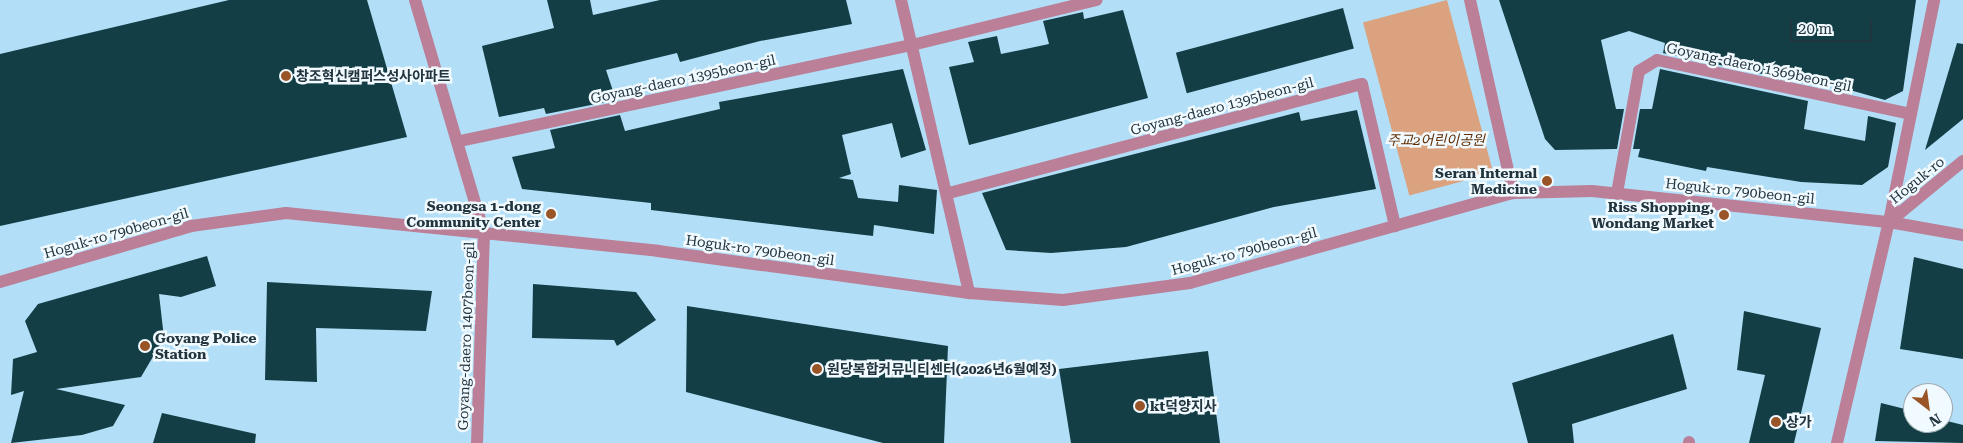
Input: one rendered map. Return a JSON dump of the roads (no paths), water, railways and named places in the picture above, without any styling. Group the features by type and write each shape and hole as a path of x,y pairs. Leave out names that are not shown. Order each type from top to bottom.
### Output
{"street":[{"name":"Goyang-daero 1407beon-gil","path":"415,0 460,141 484,233 477,443"},
{"path":"901,0 949,193 969,293"},
{"name":"Goyang-daero 1395beon-gil","path":"460,141 912,45 1097,0"},
{"path":"1470,0 1513,193"},
{"path":"1837,443 1889,222 1934,0"},
{"name":"Goyang-daero 1369beon-gil","path":"1617,193 1639,71 1657,60 1910,114"},
{"name":"Goyang-daero 1395beon-gil","path":"949,193 1362,84 1396,226"},
{"name":"Hoguk-ro","path":"1889,222 1963,161"},
{"name":"Hoguk-ro 790beon-gil","path":"0,282 191,226 286,213 658,251 969,293 1063,300 1190,283 1513,193 1617,193 1889,222 1963,236"}],"place":[{"name":"창조혁신캠퍼스성사아파트","path":"286,76"},
{"name":"Seran Internal Medicine","path":"1547,181"},
{"name":"Seongsa 1-dong Community Center","path":"551,214"},
{"name":"Riss Shopping, Wondang Market","path":"1724,215"},
{"name":"Goyang Police Station","path":"145,346"},
{"name":"원당복합커뮤니티센터(2026년6월예정)","path":"817,369"},
{"name":"kt덕양지사","path":"1140,406"},
{"name":"상가","path":"1776,422"}],"park label":[{"name":"주교2어린이공원","path":"1436,140"}]}
